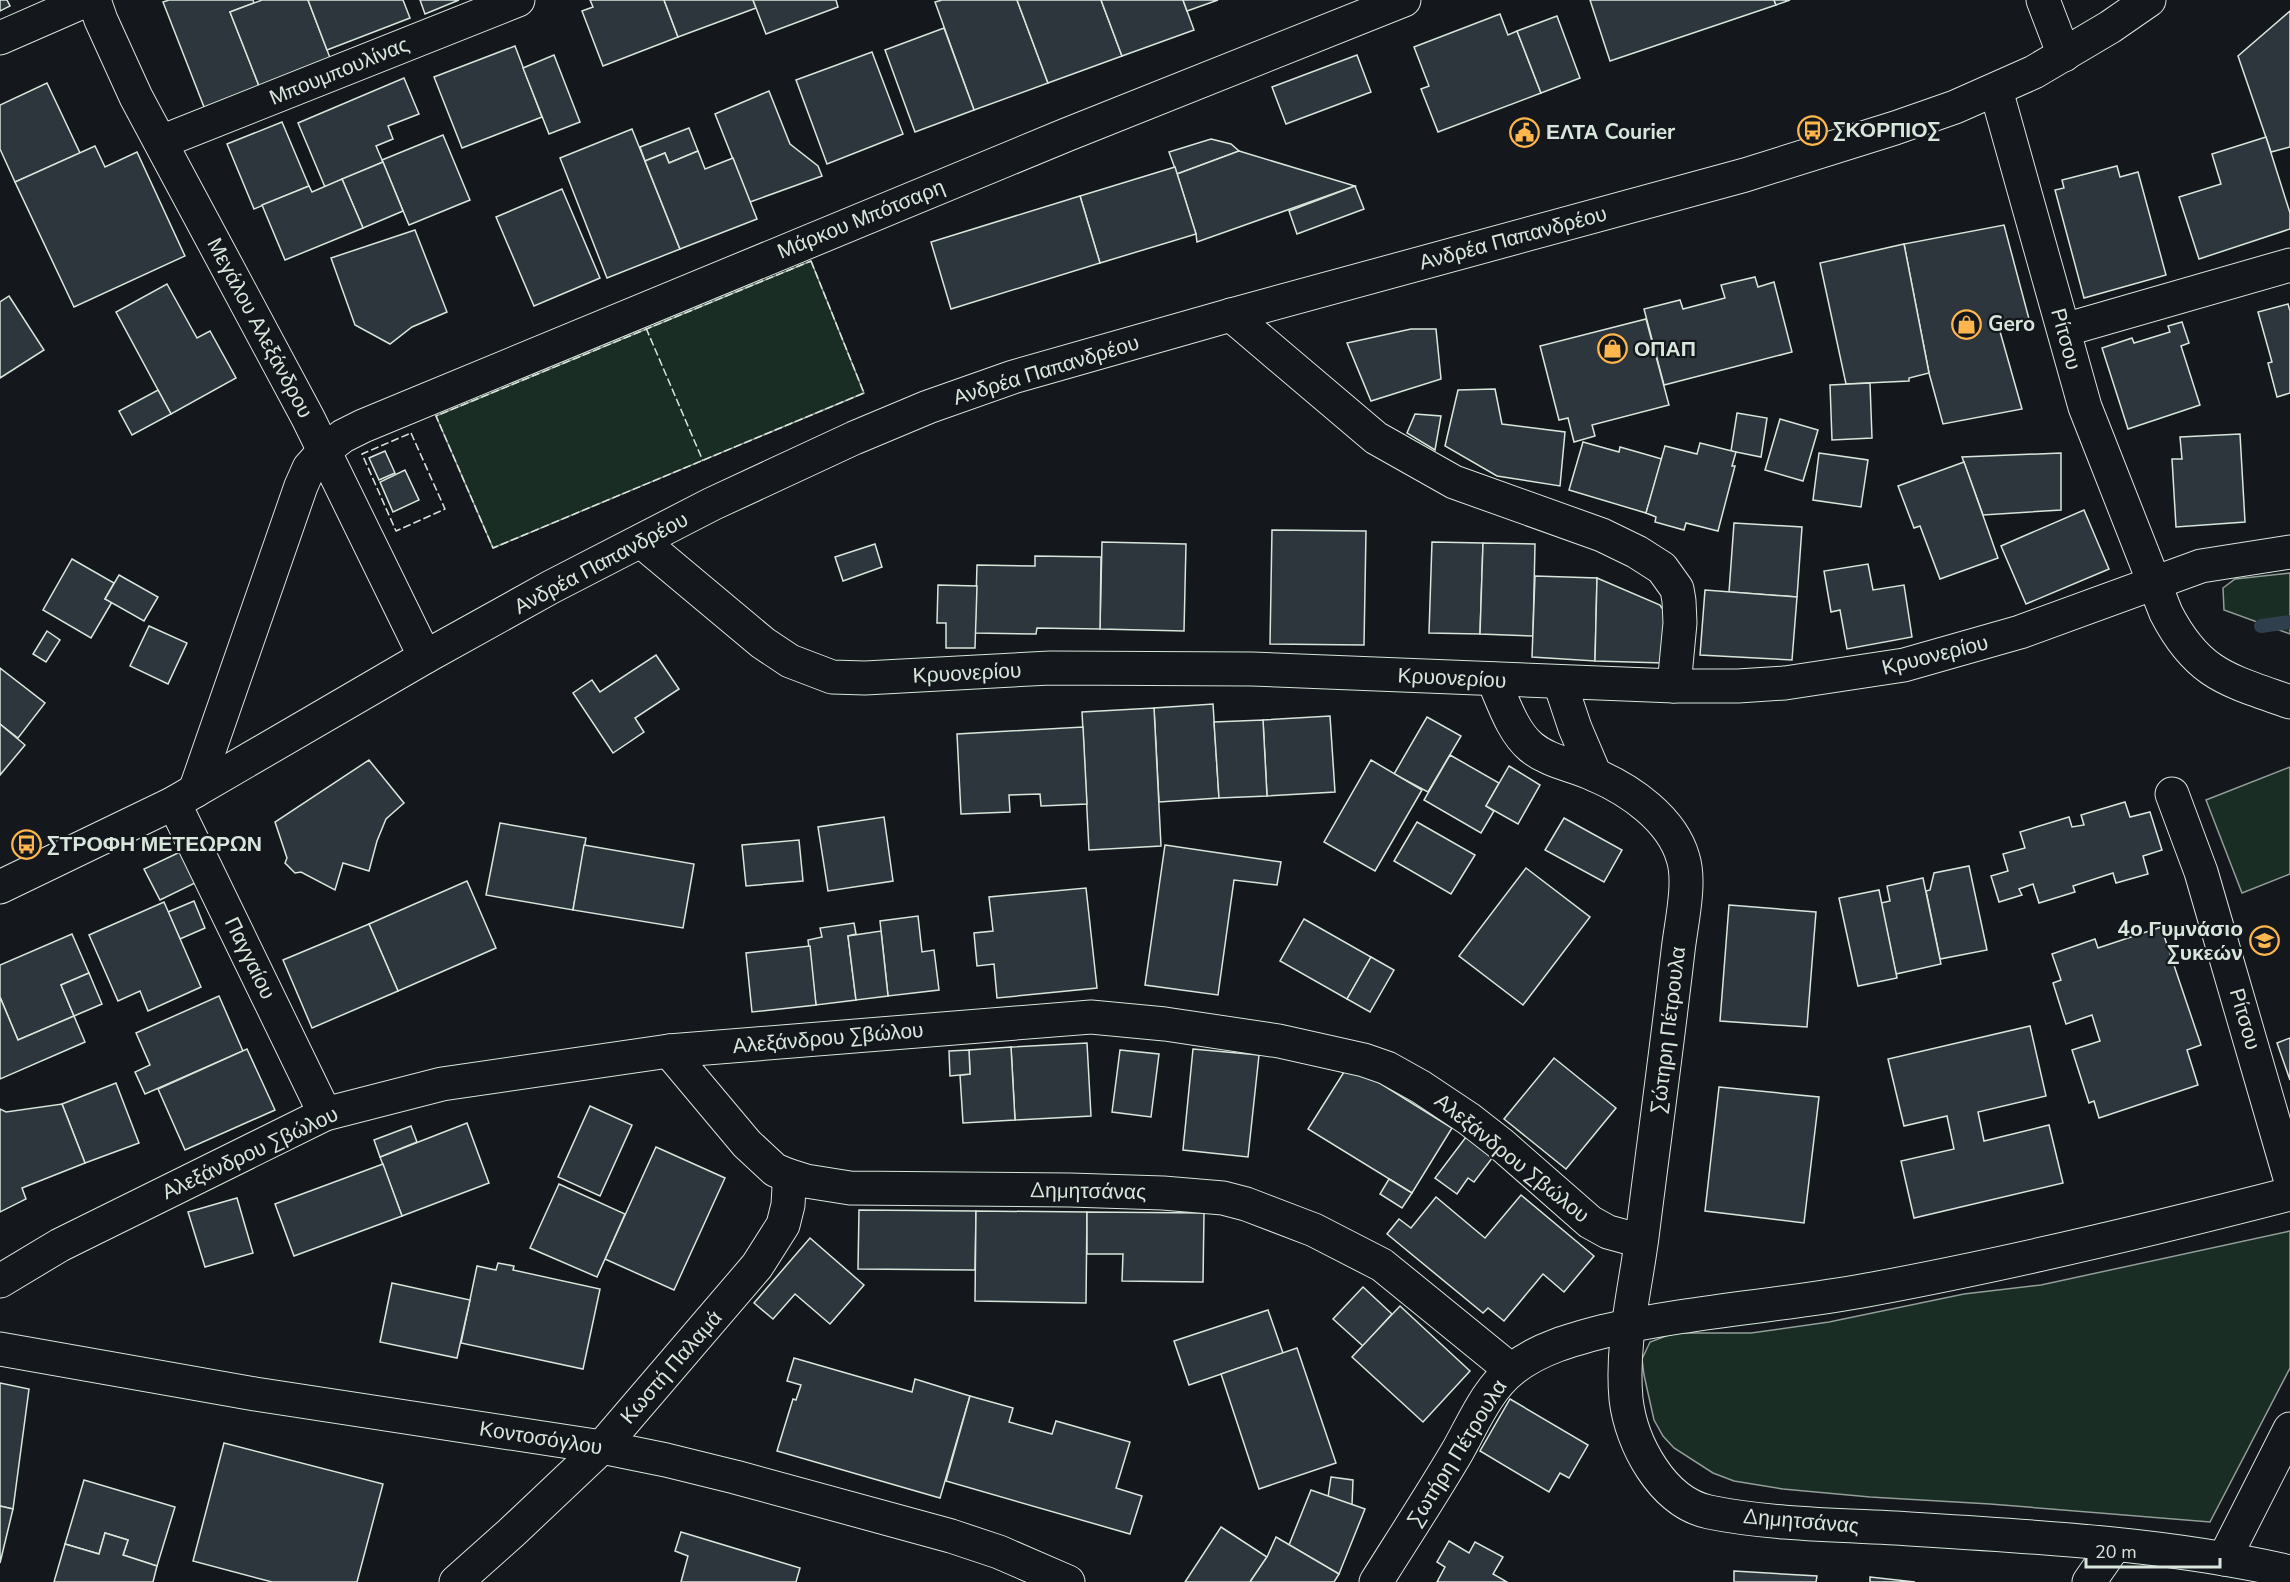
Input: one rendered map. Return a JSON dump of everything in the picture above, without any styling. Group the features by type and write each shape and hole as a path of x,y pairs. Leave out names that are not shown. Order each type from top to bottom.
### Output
{"street":[{"path":"0,38 87,0"},
{"name":"Μεγάλου Αλεξάνδρου","path":"94,0 111,44 325,450 425,657"},
{"name":"Μπουμπουλίνας","path":"161,142 518,0"},
{"name":"Μάρκου Μπότσαρη","path":"184,797 224,702 301,486 309,468 325,450 343,436 1066,135 1404,0"},
{"path":"2043,0 2064,55"},
{"name":"Ανδρέα Παπανδρέου","path":"0,886 184,797 542,592 795,464 928,407 1013,377 1745,175 1895,128 1995,90 2034,72 2110,27 2148,0"},
{"name":"Ρίτσου","path":"1995,90 2085,407 2154,583 2177,634 2199,660 2223,676 2290,702"},
{"path":"2064,330 2290,266"},
{"path":"1231,315 1376,438 1454,482 1602,534 1662,568 1677,589 1679,601 1680,623 1674,686"},
{"name":"Κρυονερίου","path":"641,541 763,643 790,661 832,677 866,678 1050,668 1252,669 1674,686 1785,683 1904,665 2020,632 2201,566 2290,552"},
{"name":"Σώτηρη Πέτρουλα","path":"1493,679 1509,716 1529,746 1546,757 1595,775 1616,786 1656,816 1674,837 1685,864 1685,892 1668,1040 1628,1326"},
{"path":"1560,683 1575,728 1595,775"},
{"name":"Ρίτσου","path":"2172,794 2201,872 2290,1178"},
{"name":"Παγγαίου","path":"184,797 325,1114"},
{"name":"Αλεξάνδρου Σβώλου","path":"0,1281 60,1245 325,1114 442,1084 669,1051 1091,1017 1214,1030 1312,1048 1364,1060 1387,1068 1450,1105 1502,1144 1590,1222 1608,1232 1641,1241"},
{"name":"Δημητσάνας","path":"669,1051 747,1144 775,1170 787,1175 823,1185 850,1188 1070,1190 1172,1193 1223,1198 1314,1230 1382,1265 1511,1370"},
{"name":"Κωστή Παλαμά","path":"456,1582 602,1447 757,1266 783,1225 788,1205 787,1175"},
{"name":"Σωτήρη Πέτρουλα","path":"1376,1582 1488,1398 1511,1370 1527,1359 1560,1344 1628,1326 1687,1315 1896,1285 2134,1233 2290,1194"},
{"name":"Δημητσάνας","path":"1628,1326 1625,1358 1626,1400 1635,1433 1647,1459 1660,1479 1694,1507 1708,1512 1741,1517 2114,1546 2224,1559 2290,1572"},
{"name":"Κοντοσόγλου","path":"0,1349 255,1394 602,1447 735,1476 940,1533 999,1552 1068,1582"},
{"path":"2224,1559 2290,1429"},
{"path":"2089,1582 2114,1546"}],"green space":[{"path":"811,261 864,393 493,548 436,416"},
{"path":"2290,573 2290,634 2224,610 2223,588 2235,579"},
{"path":"2290,767 2290,874 2242,893 2206,800"},
{"path":"2290,1231 2290,1368 2210,1522 1990,1504 1870,1497 1783,1489 1734,1481 1713,1473 1674,1448 1663,1436 1654,1420 1642,1359 1650,1342 1674,1333 1751,1333 1829,1322 1964,1294 2041,1285"}],"building":[{"path":"0,0 7,0 10,6 0,11"},
{"path":"169,0 253,0 254,3 230,12 261,91 206,112 163,2"},
{"path":"262,0 308,0 332,63 261,91 230,12"},
{"path":"308,0 403,0 410,18 327,50"},
{"path":"420,0 459,0 425,14"},
{"path":"590,0 664,0 678,37 603,66 582,11 593,7"},
{"path":"664,0 753,0 756,8 678,37"},
{"path":"753,0 836,0 838,7 766,34"},
{"path":"942,0 1017,0 1048,83 974,110 935,2"},
{"path":"1017,0 1101,0 1122,56 1048,83"},
{"path":"1101,0 1183,0 1194,30 1122,56"},
{"path":"1183,0 1218,0 1187,11"},
{"path":"1590,0 1774,0 1776,5 1610,61"},
{"path":"1774,0 1790,0 1776,5"},
{"path":"2290,11 2290,147 2271,152 2238,56"},
{"path":"1500,14 1508,35 1517,31 1541,93 1438,132 1421,89 1429,86 1414,47"},
{"path":"1557,16 1580,78 1541,93 1517,31"},
{"path":"944,28 974,110 915,132 885,50"},
{"path":"515,46 542,117 462,148 434,77"},
{"path":"872,52 903,134 827,164 796,80"},
{"path":"554,55 580,122 549,134 523,68"},
{"path":"1357,55 1371,92 1286,124 1272,87"},
{"path":"404,78 419,114 388,126 393,139 376,146 383,162 325,187 298,123"},
{"path":"47,83 80,153 15,182 0,149 0,105"},
{"path":"769,91 790,144 818,166 822,176 750,202 715,114"},
{"path":"282,122 309,186 254,209 227,144"},
{"path":"689,128 698,151 669,163 665,153 645,161 640,147"},
{"path":"632,129 680,249 607,278 560,158"},
{"path":"443,135 470,200 409,225 382,160"},
{"path":"2266,137 2290,213 2290,229 2199,259 2179,197 2221,184 2212,154"},
{"path":"1211,139 1231,144 1239,151 1177,174 1169,152"},
{"path":"95,146 105,167 137,152 185,256 74,307 15,182"},
{"path":"698,151 705,169 733,158 757,219 680,249 645,161 665,153 669,163"},
{"path":"1239,151 1355,186 1197,242 1177,174"},
{"path":"383,162 403,211 363,228 342,179"},
{"path":"2117,166 2120,177 2138,172 2166,275 2084,298 2055,190 2064,188 2062,180"},
{"path":"1175,167 1196,234 1100,263 1080,196"},
{"path":"342,179 363,228 285,260 262,205 309,186 312,192"},
{"path":"1355,186 1364,209 1297,234 1289,211"},
{"path":"562,189 600,278 534,306 496,217"},
{"path":"1080,196 1100,263 951,309 931,242"},
{"name":"Gero","path":"2004,225 2029,319 1999,328 2022,409 1943,424 1929,373 1904,244"},
{"path":"415,230 447,312 412,327 390,344 355,325 331,258"},
{"path":"1904,244 1929,373 1909,378 1909,381 1846,384 1820,263"},
{"path":"1755,277 1758,287 1774,282 1792,352 1664,385 1644,309 1680,300 1683,309 1725,298 1721,285"},
{"path":"167,284 197,338 210,331 236,378 171,414 116,312"},
{"path":"9,296 44,350 0,378 0,302"},
{"path":"2288,304 2290,311 2290,393 2277,397 2268,363 2272,362 2258,312"},
{"path":"1646,319 1669,405 1592,425 1595,436 1574,442 1568,418 1559,420 1540,346"},
{"path":"2182,322 2189,343 2181,346 2200,405 2128,429 2102,348 2132,338 2134,343 2170,332 2168,326"},
{"path":"1411,329 1436,329 1441,379 1371,401 1347,343"},
{"path":"1870,383 1872,438 1832,440 1830,385"},
{"path":"1495,389 1502,424 1565,432 1560,486 1497,476 1445,446 1458,390"},
{"path":"158,390 171,414 132,435 119,411"},
{"path":"1737,413 1767,418 1761,457 1731,451"},
{"path":"1415,414 1441,416 1435,450 1407,433"},
{"path":"1780,419 1818,430 1803,481 1765,470"},
{"path":"2240,434 2245,522 2176,527 2172,459 2182,459 2180,437"},
{"path":"1583,442 1619,452 1620,447 1662,459 1646,513 1569,490"},
{"path":"1700,443 1736,452 1732,466 1735,466 1718,531 1686,523 1684,530 1655,522 1656,517 1646,513 1665,446 1697,454"},
{"path":"385,451 395,473 379,480 369,458"},
{"path":"1819,453 1868,460 1861,507 1813,500"},
{"path":"2061,453 2061,510 1983,515 1962,457"},
{"path":"1964,462 1998,558 1940,579 1920,526 1914,528 1898,486"},
{"path":"405,470 419,500 393,512 380,482"},
{"path":"2084,510 2109,569 2026,604 2001,546"},
{"path":"1734,523 1802,527 1797,597 1729,592"},
{"path":"1272,530 1366,531 1364,645 1270,644"},
{"path":"1102,542 1186,544 1184,631 1100,629"},
{"path":"1432,542 1483,543 1480,634 1429,633"},
{"path":"1483,543 1535,544 1533,636 1480,634"},
{"path":"875,544 882,567 843,581 835,557"},
{"path":"1035,556 1101,557 1100,629 1037,628 1036,634 975,633 977,565 1035,566"},
{"path":"72,559 114,583 105,599 112,602 91,638 43,610"},
{"path":"1868,564 1873,590 1904,585 1912,637 1847,649 1840,610 1831,612 1824,571"},
{"path":"119,575 158,597 144,621 105,599"},
{"path":"1535,576 1597,578 1595,661 1532,657"},
{"path":"1597,578 1660,605 1670,620 1664,663 1595,661"},
{"path":"938,585 977,586 975,648 946,648 946,623 937,623"},
{"path":"1705,590 1797,597 1792,660 1700,655"},
{"path":"149,626 187,643 168,684 130,666"},
{"path":"47,631 60,640 46,662 33,654"},
{"path":"656,655 679,689 635,718 644,732 613,753 573,693 592,680 600,692"},
{"path":"0,668 45,703 18,738 0,724"},
{"path":"1213,704 1219,798 1159,802 1154,708"},
{"path":"1154,708 1161,846 1089,850 1082,712"},
{"path":"1330,716 1335,792 1267,796 1263,720"},
{"path":"1427,717 1461,736 1428,792 1394,774"},
{"path":"1263,720 1267,796 1219,798 1214,722"},
{"path":"0,724 25,745 0,775"},
{"path":"1083,727 1087,804 1041,806 1040,794 1009,795 1010,812 961,814 957,734"},
{"path":"1450,755 1499,783 1486,806 1494,811 1481,833 1424,800"},
{"path":"369,760 404,803 386,819 369,871 343,863 335,890 301,872 295,873 285,863 287,858 275,822"},
{"path":"1371,760 1422,790 1375,871 1324,842"},
{"path":"1509,766 1540,785 1518,824 1486,806"},
{"path":"2125,802 2130,817 2150,812 2162,850 2143,856 2148,874 2116,883 2113,873 2073,886 2075,892 2039,903 2033,884 2019,889 2022,895 1999,902 1991,876 2008,871 2003,854 2025,848 2020,832 2069,817 2072,827 2084,825 2081,815"},
{"path":"884,817 893,881 828,891 818,827"},
{"path":"1564,818 1622,850 1604,882 1545,850"},
{"path":"1417,822 1475,855 1451,894 1394,861"},
{"path":"500,823 586,838 573,910 486,895"},
{"path":"799,840 803,881 746,886 742,845"},
{"path":"584,845 694,864 683,928 573,910"},
{"path":"1165,845 1281,862 1277,885 1234,880 1218,995 1145,985"},
{"path":"180,852 195,883 160,900 144,869"},
{"path":"1969,866 1987,950 1940,959 1926,891 1930,890 1934,873"},
{"path":"1526,868 1590,917 1523,1005 1459,956"},
{"path":"1923,878 1941,964 1896,974 1881,903 1890,901 1887,886"},
{"path":"467,881 496,948 398,991 369,924"},
{"path":"1086,888 1097,988 997,998 994,964 977,966 974,933 993,931 989,897"},
{"path":"1879,890 1897,978 1858,986 1839,898"},
{"path":"194,901 205,928 180,939 168,912"},
{"path":"164,902 201,987 148,1011 140,991 118,1001 89,935"},
{"path":"1729,905 1816,912 1807,1027 1720,1021"},
{"path":"918,916 922,952 934,950 939,990 888,996 880,921"},
{"path":"1304,919 1371,957 1347,999 1280,961"},
{"path":"854,923 856,934 848,936 856,1000 816,1005 808,940 822,937 820,928"},
{"path":"369,924 398,991 312,1028 283,960"},
{"path":"2161,927 2201,1045 2187,1050 2198,1085 2099,1118 2094,1101 2089,1103 2072,1050 2100,1041 2092,1015 2066,1024 2053,983 2061,980 2052,954 2095,939 2098,948"},
{"path":"881,931 888,996 856,1000 848,936"},
{"path":"72,934 89,973 61,985 74,1016 18,1040 0,997 0,965"},
{"path":"810,946 816,1005 752,1012 746,953"},
{"path":"1371,957 1394,970 1370,1012 1347,999"},
{"path":"89,973 102,1004 74,1016 61,985"},
{"path":"219,996 243,1051 145,1094 135,1072 150,1065 136,1033"},
{"path":"0,997 18,1040 74,1016 85,1042 0,1079"},
{"path":"2030,1026 2046,1096 1978,1112 1984,1141 2049,1125 2063,1183 1914,1218 1901,1161 1954,1149 1947,1116 1904,1126 1888,1059"},
{"path":"2290,1038 2290,1080 2277,1043"},
{"path":"1087,1043 1091,1116 1015,1120 1011,1047"},
{"path":"1011,1047 1015,1120 963,1123 960,1075 970,1074 969,1050"},
{"path":"247,1049 275,1110 185,1150 158,1089"},
{"path":"1193,1049 1259,1055 1248,1157 1183,1150"},
{"path":"969,1050 970,1074 950,1076 949,1051"},
{"path":"1120,1050 1159,1054 1151,1117 1112,1112"},
{"path":"1554,1058 1616,1108 1566,1169 1504,1119"},
{"path":"1349,1064 1452,1128 1412,1193 1308,1129"},
{"path":"116,1083 139,1143 85,1163 62,1104"},
{"path":"1719,1087 1819,1097 1804,1223 1705,1211"},
{"path":"62,1104 85,1163 22,1188 26,1199 0,1212 0,1109 6,1112"},
{"path":"590,1106 632,1125 600,1196 558,1177"},
{"path":"467,1123 489,1183 402,1216 380,1157"},
{"path":"411,1126 417,1142 380,1157 374,1140"},
{"path":"1466,1137 1493,1157 1474,1182 1468,1178 1457,1194 1435,1178"},
{"path":"656,1147 725,1178 674,1290 605,1259"},
{"path":"383,1164 402,1216 294,1256 275,1204"},
{"path":"1389,1179 1412,1193 1402,1208 1380,1194"},
{"path":"559,1184 625,1214 597,1277 530,1248"},
{"path":"1521,1195 1594,1256 1564,1292 1543,1274 1504,1321 1488,1308 1483,1313 1387,1234 1399,1219 1411,1228 1436,1197 1485,1238"},
{"path":"237,1198 253,1253 205,1267 188,1212"},
{"path":"859,1210 976,1211 975,1270 858,1269"},
{"path":"976,1211 1087,1212 1086,1303 975,1301"},
{"path":"1087,1212 1204,1213 1203,1282 1122,1281 1123,1254 1087,1254"},
{"path":"810,1238 864,1285 830,1324 795,1294 773,1319 754,1303"},
{"path":"498,1263 514,1266 513,1270 600,1289 583,1369 461,1343 477,1266 496,1270"},
{"path":"392,1283 470,1300 457,1358 380,1342"},
{"path":"1363,1287 1392,1314 1363,1346 1333,1319"},
{"path":"1400,1306 1470,1371 1423,1422 1352,1357"},
{"path":"1268,1310 1283,1353 1189,1385 1174,1341"},
{"path":"1297,1348 1336,1463 1259,1489 1221,1374"},
{"path":"794,1358 912,1392 915,1379 970,1396 940,1498 777,1451 793,1399 796,1400 801,1385 787,1381"},
{"path":"0,1383 29,1389 13,1509 0,1506"},
{"path":"970,1396 1013,1408 1009,1422 1052,1434 1056,1421 1130,1442 1116,1488 1142,1496 1130,1534 946,1481"},
{"path":"1510,1399 1588,1445 1569,1478 1560,1473 1549,1492 1480,1451"},
{"path":"224,1443 383,1484 357,1582 272,1582 193,1561"},
{"path":"1331,1477 1353,1480 1352,1505 1328,1497"},
{"path":"84,1480 175,1507 157,1566 123,1555 128,1540 105,1533 99,1554 65,1544"},
{"path":"1311,1490 1365,1509 1339,1574 1289,1545"},
{"path":"0,1506 13,1509 0,1563"},
{"path":"1221,1527 1267,1557 1250,1582 1185,1582"},
{"path":"681,1532 800,1568 796,1582 681,1582 688,1556 675,1551"},
{"path":"105,1533 128,1540 123,1555 157,1566 153,1582 54,1582 65,1544 99,1554"},
{"path":"1276,1537 1339,1574 1334,1582 1250,1582 1267,1557"},
{"path":"1449,1541 1469,1553 1475,1542 1503,1557 1493,1574 1507,1582 1437,1582 1445,1567 1437,1562"},
{"path":"1734,1571 1817,1576 1816,1582 1734,1582"},
{"path":"1870,1577 1915,1582 1870,1582"}],"waterway":[{"path":"2261,626 2290,622"}],"fence":[{"path":"811,261 864,393 493,548 436,416 811,261"},
{"path":"646,328 703,461"},
{"path":"411,433 445,509 396,531 362,454 411,433"}],"place":[{"name":"ΣΚΟΡΠΙΟΣ","path":"1812,130"},
{"name":"ΕΛΤΑ Courier","path":"1525,132"},
{"name":"Gero","path":"1967,324"},
{"name":"ΟΠΑΠ","path":"1613,349"},
{"name":"ΣΤΡΟΦΗ ΜΕΤΕΩΡΩΝ","path":"26,844"},
{"name":"4ο Γυμνάσιο Συκεών","path":"2264,941"}]}
